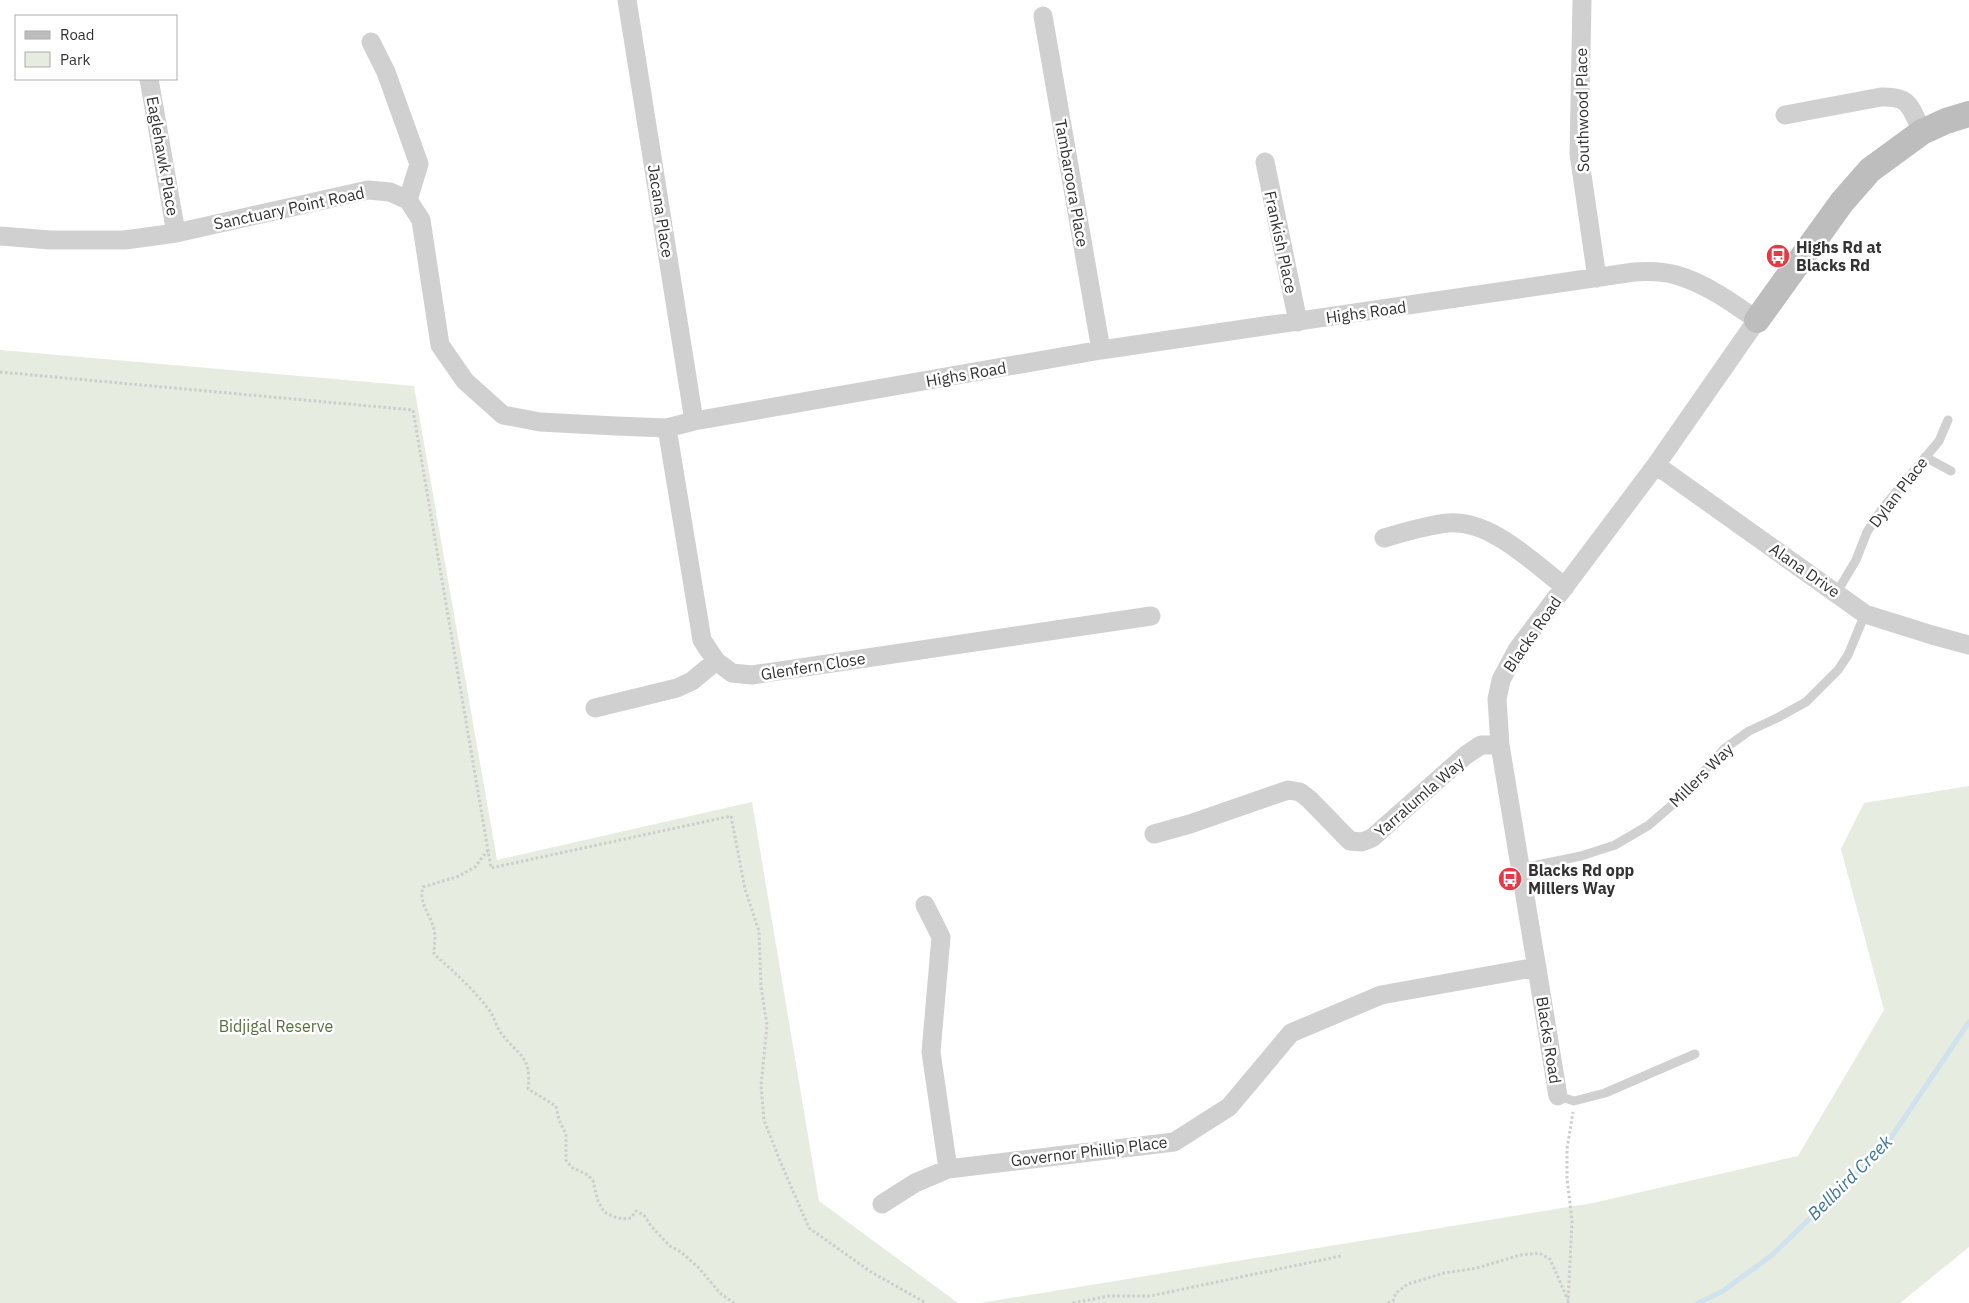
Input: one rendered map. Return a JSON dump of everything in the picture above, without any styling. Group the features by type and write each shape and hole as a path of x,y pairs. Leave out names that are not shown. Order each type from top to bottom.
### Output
{"street":[{"name":"Jacana Place","path":"627,0 694,421"},
{"name":"Southwood Place","path":"1582,0 1579,154 1597,278"},
{"name":"Tambaroora Place","path":"1043,16 1101,350"},
{"path":"371,42 386,72 419,164 408,200 421,220 440,345 465,381 503,415 540,422 667,428"},
{"name":"Eaglehawk Place","path":"149,80 176,233"},
{"path":"1785,114 1881,97 1894,97 1904,100 1910,106 1922,132"},
{"path":"1757,320 1855,186 1889,155 1922,132 1946,121 1969,114"},
{"name":"Frankish Place","path":"1265,162 1298,322"},
{"name":"Sanctuary Point Road","path":"0,236 50,240 125,240 176,233 368,190 390,192 408,200"},
{"name":"Highs Road","path":"667,428 694,421 1101,350 1634,272 1654,271 1676,275 1718,295 1757,320"},
{"name":"Blacks Road","path":"1566,1098 1537,967 1500,745 1497,699 1501,680 1517,650 1656,465 1757,320"},
{"name":"Glenfern Close","path":"667,428 702,640 716,662 732,673 752,676 1151,616"},
{"name":"Alana Drive","path":"1656,465 1837,592 1865,614 1969,645"},
{"path":"1384,538 1449,523 1470,524 1488,530 1565,587"},
{"path":"595,708 677,688 692,681 716,662"},
{"name":"Yarralumla Way","path":"1154,834 1190,824 1288,790 1300,792 1309,799 1350,841 1362,842 1372,838 1466,755 1482,746 1500,745"},
{"path":"925,904 941,936 931,1052 948,1169"},
{"name":"Governor Phillip Place","path":"882,1204 915,1183 948,1169 1174,1142 1229,1106 1291,1033 1381,994 1537,967"}],"lane":[{"name":"Dylan Place","path":"1837,592 1856,560 1867,532 1882,509 1938,441 1948,420"},
{"path":"1925,457 1951,471"},
{"name":"Millers Way","path":"1522,868 1581,856 1615,845 1649,825 1680,798 1724,749 1749,731 1778,718 1806,702 1838,670 1848,655 1865,614"},
{"path":"1566,1098 1605,1093 1695,1054"}],"path":[{"path":"0,372 413,410 491,868 731,816 745,889 759,931 761,988 767,1025 761,1086 764,1120 780,1161 809,1228 872,1272 926,1303"},
{"path":"488,850 475,867 459,876 423,887 420,895 421,900 435,932 434,954 487,1007 501,1033 527,1064 529,1076 528,1089 556,1106 559,1120 566,1134 566,1160 571,1167 588,1175 593,1182 598,1201 604,1212 622,1219 631,1218 636,1211 644,1215 660,1237 698,1267 721,1294 734,1303"},
{"path":"1566,1098 1566,1178 1572,1221 1568,1302"},
{"path":"1388,1303 1393,1301 1396,1293 1408,1284 1539,1253 1550,1259 1568,1302"},
{"path":"1073,1303 1109,1296 1150,1296 1341,1256"}],"green space":[{"name":"Bidjigal Reserve","path":"0,350 414,386 497,860 752,802 819,1201 958,1303 0,1303"},
{"path":"1969,786 1969,1247 1900,1303 980,1303 1593,1203 1798,1156 1884,1010 1841,849 1864,803"}],"waterway":[{"name":"Bellbird Creek","path":"1698,1303 1723,1291 1772,1255 1886,1145 1969,1022"}],"place":[{"name":"Highs Rd at Blacks Rd","path":"1778,256"},
{"name":"Blacks Rd opp Millers Way","path":"1510,879"}]}
